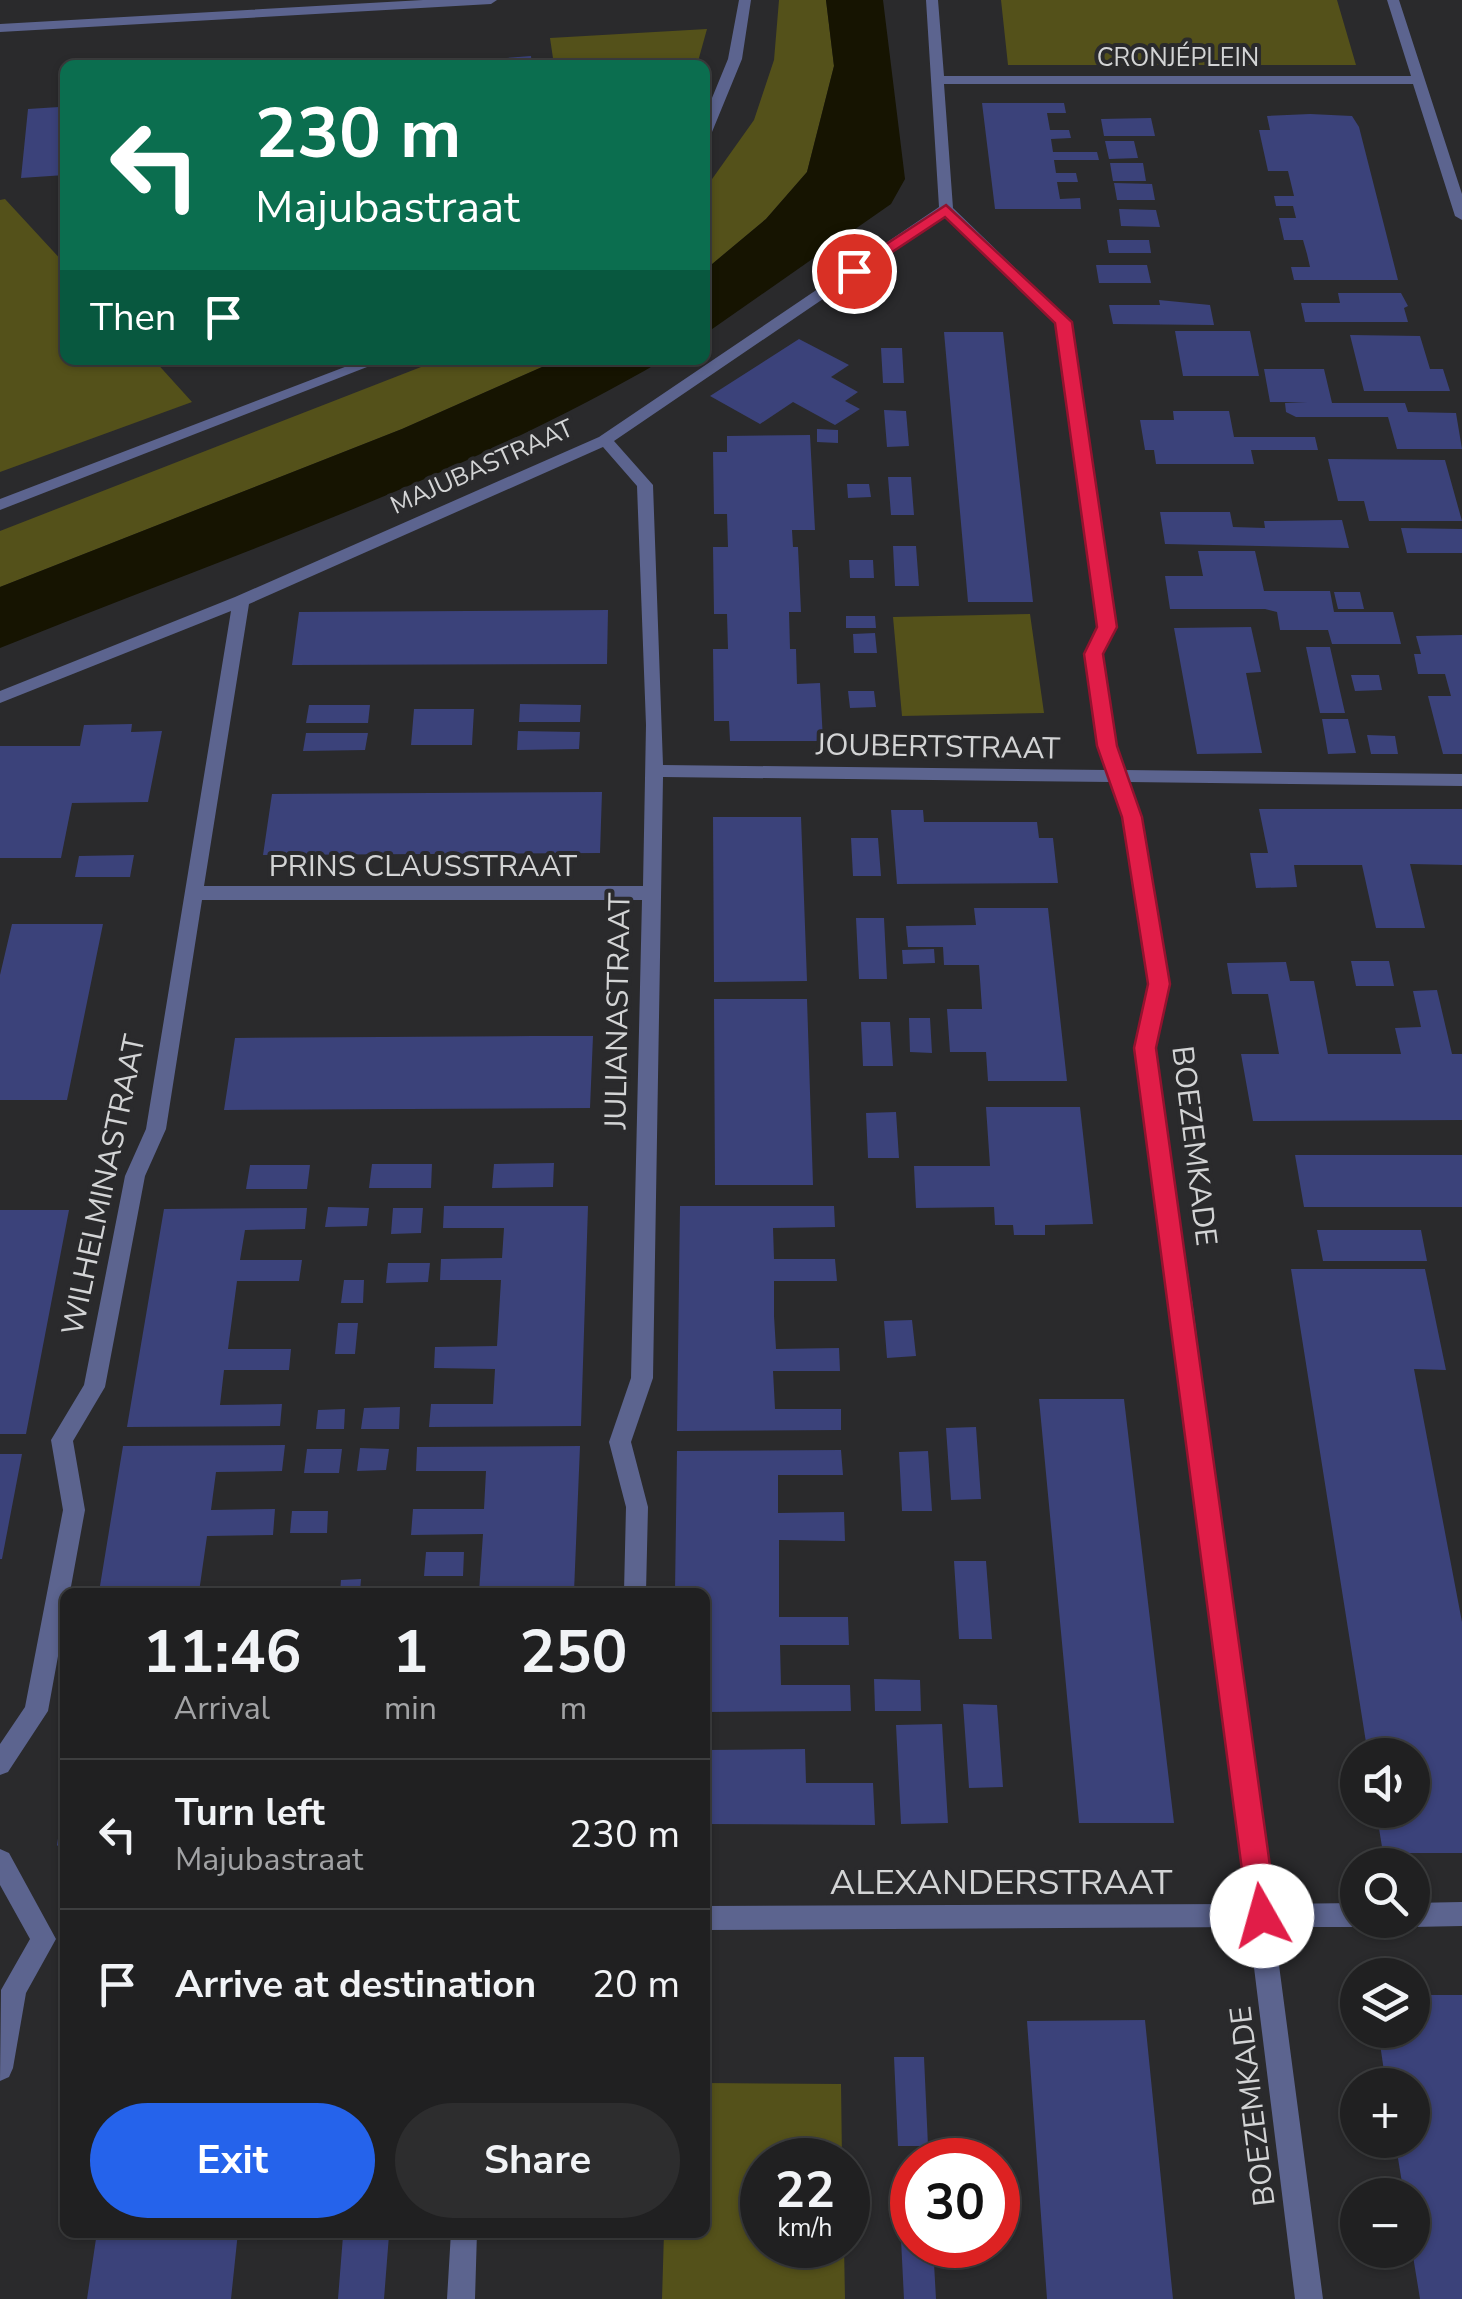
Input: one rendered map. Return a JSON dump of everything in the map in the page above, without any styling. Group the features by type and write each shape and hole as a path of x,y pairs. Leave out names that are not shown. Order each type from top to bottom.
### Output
{"street":[{"path":"0,33 306,6 491,0"},
{"path":"710,120 735,60 745,0"},
{"path":"932,0 946,210"},
{"path":"1393,0 1462,216"},
{"name":"CRONJÉPLEIN","path":"939,80 1418,80"},
{"name":"BOEZEMKADE","path":"946,210 1064,322 1074,367 1107,627 1093,654 1115,776 1132,817 1159,984 1145,1048 1262,1916 1308,2299"},
{"name":"MAJUBASTRAAT","path":"0,697 242,601 605,440 946,210"},
{"path":"0,504 363,365"},
{"name":"JULIANASTRAAT","path":"605,440 645,484 654,772 642,1378 620,1442 637,1507 635,1588"},
{"name":"WILHELMINASTRAAT","path":"0,1764 36,1711 74,1510 62,1440 94,1387 135,1176 156,1129 242,601"},
{"name":"JOUBERTSTRAAT","path":"654,772 1462,780"},
{"name":"PRINS CLAUSSTRAAT","path":"194,894 653,893"},
{"path":"0,1862 54,1936 14,1990 0,2068"},
{"path":"1430,1914 1462,1914"},
{"name":"ALEXANDERSTRAAT","path":"710,1918 1340,1915"},
{"path":"462,2299 464,2238"}],"shaded area":[{"path":"779,0 826,0 834,66 807,172 766,219 710,266 710,182 754,120 774,60"},
{"path":"826,0 883,0 905,179 891,204 710,331 710,266 766,219 807,172 834,66"},
{"path":"1001,0 1337,0 1356,65 1008,65"},
{"path":"707,29 698,60 553,60 550,38"},
{"path":"5,199 60,259 60,365 159,365 192,402 0,472 0,200"},
{"path":"426,365 547,365 402,429 0,587 0,531"},
{"path":"547,365 654,365 421,481 0,648 0,587 402,429"},
{"path":"1030,614 1044,713 902,716 893,617"},
{"path":"710,2083 841,2084 842,2138 740,2138 740,2268 844,2268 845,2299 662,2299 664,2238 710,2238"}],"building":[{"path":"531,56 531,60 480,60"},
{"path":"60,96 60,175 21,178 28,109 59,107"},
{"path":"982,103 1064,103 1066,113 1047,113 1050,130 1069,130 1071,138 1051,139 1053,152 1097,152 1099,160 1054,160 1056,173 1076,173 1078,182 1057,182 1060,199 1080,198 1081,209 995,209"},
{"path":"1267,116 1352,116 1359,127 1398,280 1294,280 1291,267 1310,267 1307,254 1303,240 1284,240 1279,218 1296,218 1293,206 1276,206 1274,196 1294,196 1288,171 1268,171 1259,130 1270,130"},
{"path":"1151,118 1155,136 1104,136 1101,119"},
{"path":"1105,141 1134,141 1138,158 1109,159"},
{"path":"1110,163 1143,163 1146,181 1113,181"},
{"path":"1114,183 1152,184 1155,200 1117,200"},
{"path":"1119,209 1156,210 1160,227 1121,226"},
{"path":"1107,240 1149,240 1151,253 1109,253"},
{"path":"1096,265 1147,265 1151,283 1099,283"},
{"path":"1338,293 1401,293 1408,306 1404,308 1408,322 1305,322 1301,303 1340,303"},
{"path":"1159,300 1210,305 1214,325 1113,324 1109,305 1160,305"},
{"path":"1175,331 1250,331 1259,376 1183,376"},
{"path":"944,332 1003,332 1033,602 968,602"},
{"path":"1350,335 1420,336 1430,369 1443,369 1450,391 1364,391"},
{"path":"799,339 849,365 831,377 858,392 845,401 860,409 835,425 793,402 760,424 710,396"},
{"path":"881,348 902,348 904,383 883,383"},
{"path":"1264,369 1324,369 1332,403 1405,403 1408,412 1456,413 1462,449 1397,449 1388,417 1296,417 1286,412 1285,403 1307,402 1270,402"},
{"path":"884,410 906,411 909,446 887,447"},
{"path":"1173,411 1229,411 1234,437 1315,437 1318,450 1251,450 1254,464 1156,464 1154,450 1145,450 1140,420 1174,420"},
{"path":"817,429 838,430 838,443 817,442"},
{"path":"810,435 815,530 792,530 793,547 798,547 801,612 789,612 790,649 796,649 797,684 820,683 823,741 730,741 729,721 714,721 713,649 728,649 727,614 714,614 713,547 728,547 727,514 714,514 713,452 727,452 727,436"},
{"path":"1328,459 1445,460 1462,521 1369,521 1364,501 1338,501"},
{"path":"888,477 911,477 914,515 891,515"},
{"path":"847,484 869,484 871,497 848,498"},
{"path":"1160,512 1230,512 1233,527 1265,528 1264,521 1342,520 1349,548 1165,544"},
{"path":"1401,528 1462,529 1462,553 1407,553"},
{"path":"893,546 916,546 919,586 895,586"},
{"path":"1198,551 1255,551 1264,591 1330,591 1334,612 1393,612 1401,644 1332,644 1328,630 1280,630 1277,612 1265,609 1170,609 1165,576 1203,576"},
{"path":"849,560 873,560 874,578 850,578"},
{"path":"1334,592 1360,592 1364,609 1338,609"},
{"path":"608,610 607,664 292,665 299,612"},
{"path":"846,616 875,616 876,628 846,628"},
{"path":"1251,627 1261,672 1246,673 1262,753 1197,754 1174,628"},
{"path":"875,633 877,653 854,653 853,634"},
{"path":"1462,635 1462,754 1443,754 1428,696 1451,696 1445,674 1418,674 1414,654 1421,654 1416,636"},
{"path":"1306,647 1330,647 1345,713 1320,713"},
{"path":"1351,675 1379,675 1382,690 1355,691"},
{"path":"848,691 874,691 876,707 850,708"},
{"path":"520,704 581,705 580,722 519,722"},
{"path":"309,705 370,705 368,723 306,723"},
{"path":"414,709 474,709 472,745 411,745"},
{"path":"1322,719 1348,719 1356,753 1328,754"},
{"path":"132,724 131,732 162,731 148,802 72,803 61,858 0,858 0,746 80,746 84,725"},
{"path":"518,731 580,732 579,749 517,750"},
{"path":"306,733 368,733 365,750 303,751"},
{"path":"1367,735 1395,736 1398,754 1371,754"},
{"path":"602,792 600,853 263,855 272,794"},
{"path":"1259,809 1462,809 1462,865 1410,864 1425,928 1376,928 1362,865 1294,865 1297,887 1256,888 1250,853 1268,853"},
{"path":"891,810 923,810 924,822 1037,822 1039,838 1053,838 1058,883 897,884"},
{"path":"713,817 801,817 807,981 714,982"},
{"path":"851,838 878,838 881,876 853,876"},
{"path":"134,855 130,877 75,877 79,856"},
{"path":"974,908 1048,908 1067,1081 988,1081 986,1052 950,1052 947,1009 982,1009 979,965 944,965 943,947 908,947 906,926 976,925"},
{"path":"856,918 884,918 887,979 859,979"},
{"path":"12,924 103,924 67,1100 0,1100 0,975"},
{"path":"934,949 935,963 903,964 902,950"},
{"path":"1351,961 1389,961 1394,986 1356,986"},
{"path":"1286,962 1290,981 1314,981 1328,1054 1401,1054 1395,1028 1421,1027 1413,991 1437,990 1452,1054 1462,1054 1462,1120 1253,1121 1241,1054 1279,1054 1268,994 1232,994 1227,963"},
{"path":"714,999 807,999 813,1185 715,1185"},
{"path":"909,1018 930,1018 932,1053 910,1052"},
{"path":"861,1022 890,1022 893,1066 863,1066"},
{"path":"593,1036 590,1108 224,1110 235,1038"},
{"path":"986,1107 1080,1107 1093,1224 1045,1225 1045,1235 1014,1235 1013,1225 995,1225 994,1207 916,1208 914,1166 990,1166"},
{"path":"896,1112 899,1158 868,1158 866,1113"},
{"path":"1295,1155 1462,1155 1462,1207 1304,1207"},
{"path":"554,1163 553,1187 492,1188 494,1164"},
{"path":"372,1164 432,1164 431,1188 369,1188"},
{"path":"250,1165 310,1165 307,1189 246,1189"},
{"path":"444,1206 588,1206 581,1426 429,1427 431,1404 493,1404 495,1369 434,1368 435,1347 497,1346 501,1280 440,1280 441,1259 502,1258 504,1228 443,1228"},
{"path":"680,1206 834,1206 835,1227 773,1228 774,1259 835,1259 837,1281 774,1281 774,1316 776,1349 839,1348 840,1371 773,1371 775,1409 841,1409 841,1430 677,1431"},
{"path":"328,1207 369,1208 367,1226 325,1227"},
{"path":"307,1208 305,1229 245,1230 240,1260 302,1260 299,1281 237,1281 228,1349 291,1349 289,1370 224,1370 220,1405 282,1404 280,1426 127,1427 164,1209"},
{"path":"393,1208 423,1208 421,1233 391,1234"},
{"path":"0,1210 69,1210 26,1434 0,1434"},
{"path":"1317,1230 1421,1230 1427,1261 1323,1261"},
{"path":"388,1263 430,1263 428,1282 386,1283"},
{"path":"1291,1269 1425,1269 1446,1370 1414,1369 1462,1622 1462,1853 1382,1848 1379,1828 1430,1828 1430,1738 1365,1738"},
{"path":"344,1280 364,1280 363,1303 341,1303"},
{"path":"912,1320 916,1356 887,1358 884,1321"},
{"path":"338,1323 358,1323 355,1354 335,1354"},
{"path":"1039,1399 1124,1399 1174,1823 1079,1823"},
{"path":"400,1407 399,1429 361,1429 364,1408"},
{"path":"345,1409 344,1429 316,1429 318,1410"},
{"path":"976,1427 981,1499 951,1500 946,1428"},
{"path":"285,1445 282,1471 216,1472 211,1510 275,1509 273,1535 207,1536 200,1588 100,1588 123,1446"},
{"path":"580,1446 574,1588 479,1588 483,1534 411,1535 413,1509 484,1509 486,1471 416,1471 417,1447"},
{"path":"360,1448 389,1449 386,1470 357,1471"},
{"path":"307,1449 342,1449 339,1473 304,1473"},
{"path":"841,1450 843,1475 778,1475 778,1513 844,1512 845,1541 779,1540 779,1617 848,1617 849,1645 780,1645 781,1685 850,1685 851,1711 710,1712 710,1588 675,1588 677,1451"},
{"path":"928,1451 932,1511 902,1511 899,1452"},
{"path":"0,1454 22,1454 2,1559 0,1559"},
{"path":"292,1511 328,1511 327,1533 290,1533"},
{"path":"426,1552 464,1552 463,1576 424,1576"},
{"path":"954,1561 986,1561 992,1639 959,1639"},
{"path":"361,1579 360,1588 340,1588 341,1580"},
{"path":"874,1679 920,1680 921,1711 875,1711"},
{"path":"963,1704 997,1705 1003,1787 969,1788"},
{"path":"942,1724 948,1823 901,1824 896,1725"},
{"path":"805,1749 806,1783 873,1783 875,1825 710,1824 710,1750"},
{"path":"1430,1995 1462,1995 1462,2299 1420,2299 1415,2268 1430,2268 1430,2178 1401,2178 1398,2158 1430,2158 1430,2068 1384,2068 1381,2048 1430,2048"},
{"path":"1145,2020 1173,2299 1047,2299 1027,2021"},
{"path":"894,2057 924,2057 928,2138 898,2138"},
{"path":"96,2238 237,2238 231,2299 87,2299"},
{"path":"343,2238 389,2238 384,2299 338,2299"},
{"path":"902,2268 934,2268 936,2299 904,2299"}],"route":[{"path":"854,271 946,210 1064,322 1074,367 1107,627 1093,654 1107,746 1132,817 1159,984 1145,1048 1183,1307 1262,1916"}]}
